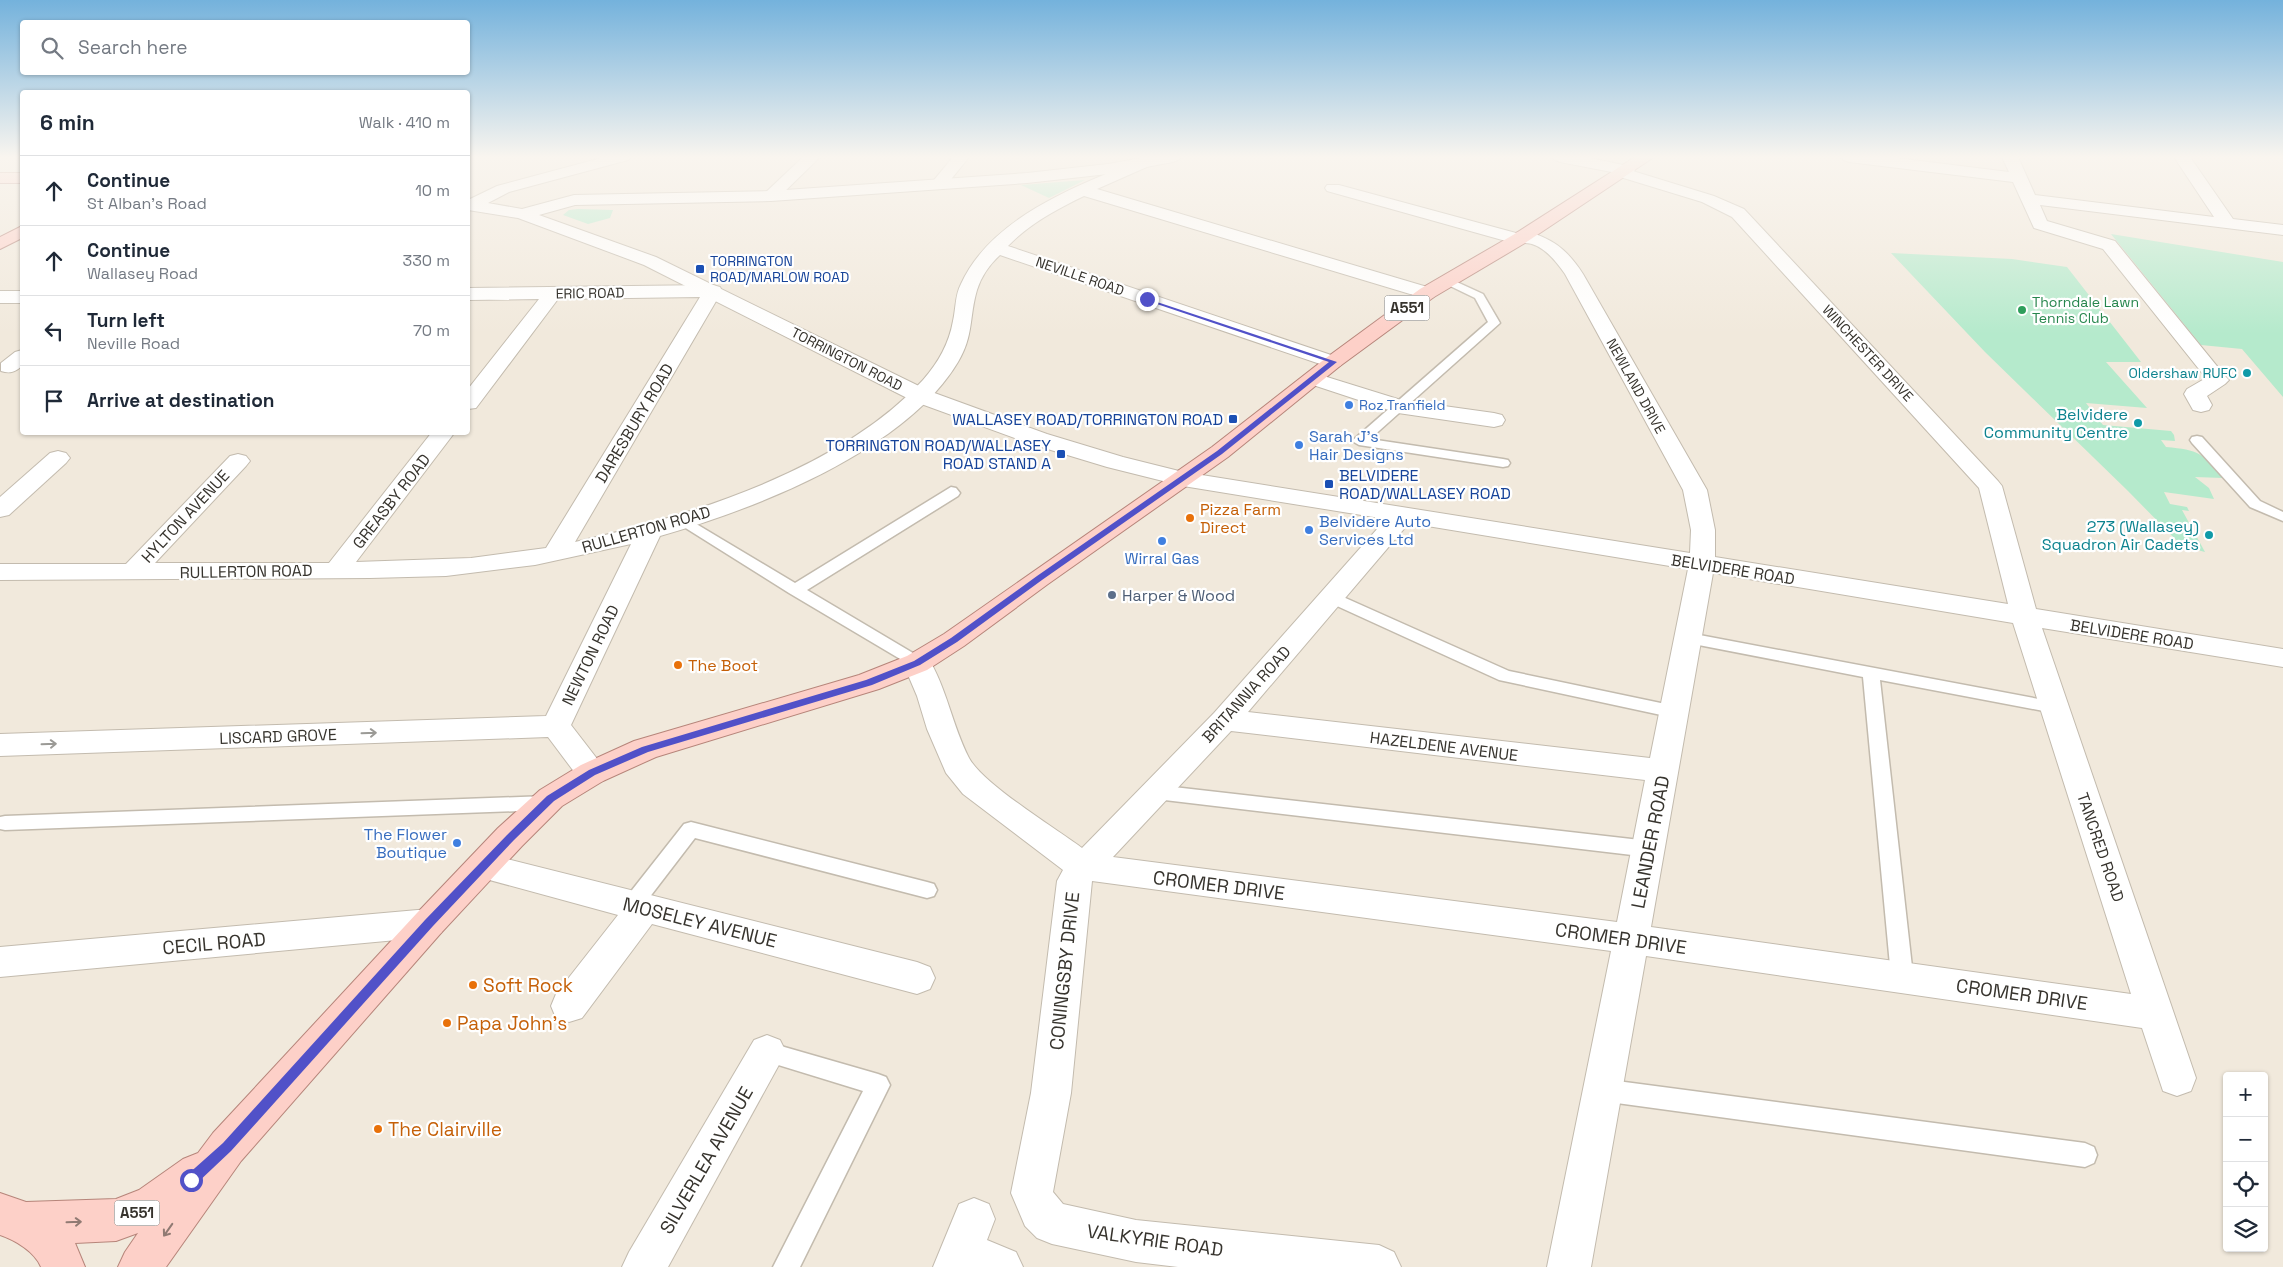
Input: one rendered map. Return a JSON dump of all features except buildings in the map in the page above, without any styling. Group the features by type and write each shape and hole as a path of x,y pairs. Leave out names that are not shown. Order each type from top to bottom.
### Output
{"main road":[{"name":"A551","path":"13,1219 116,1220 152,1207 191,1180 227,1147 429,923 546,803 592,773 645,749 869,682 917,663 954,640 1039,578 1182,479 1427,293 1555,216"},
{"path":"1,243 20,232"},
{"name":"A551","path":"140,1267 227,1147"},
{"name":"A551","path":"13,1219 54,1245 63,1267"}],"street":[{"name":"TORRINGTON ROAD","path":"528,216 620,249 713,291 921,396 1038,438 1115,462 1182,479"},
{"name":"RULLERTON ROAD","path":"0,572 337,570 472,566 555,554 683,522 799,476 857,445 921,396 947,365 958,343 964,319 964,299 971,280 983,262 1024,223 1034,216"},
{"path":"1196,216 1427,293"},
{"name":"NEWLAND DRIVE","path":"1439,216 1547,244 1560,254 1574,274 1695,490 1703,530 1702,564"},
{"name":"WINCHESTER DRIVE","path":"1741,216 1990,486 2024,616"},
{"path":"2037,216 2040,224 2109,245 2218,380 2195,394 2202,404"},
{"path":"2165,216 2283,230"},
{"path":"2223,216 2228,224"},
{"name":"NEVILLE ROAD","path":"997,248 1334,362"},
{"name":"ERIC ROAD","path":"470,294 713,291"},
{"name":"DARESBURY ROAD","path":"555,554 713,291"},
{"path":"470,400 553,294"},
{"path":"0,297 20,297"},
{"path":"1314,379 1398,406 1494,420"},
{"name":"GREASBY ROAD","path":"337,570 442,435"},
{"path":"0,510 58,458"},
{"name":"HYLTON AVENUE","path":"132,572 238,461"},
{"name":"BELVIDERE ROAD","path":"1182,479 2283,658"},
{"name":"BRITANNIA ROAD","path":"1084,868 1224,720 1403,515"},
{"name":"NEWTON ROAD","path":"592,773 556,726 649,532"},
{"name":"LEANDER ROAD","path":"1569,1267 1676,712 1702,564"},
{"name":"TANCRED ROAD","path":"2024,616 2177,1078"},
{"path":"917,663 932,696 942,729 958,765 974,786 1084,868"},
{"name":"HAZELDENE AVENUE","path":"1224,720 1664,771"},
{"name":"LISCARD GROVE","path":"0,746 556,726"},
{"name":"MOSELEY AVENUE","path":"483,866 917,978"},
{"name":"CROMER DRIVE","path":"1084,868 1631,939 1902,976 2157,1014"},
{"name":"CONINGSBY DRIVE","path":"1052,1223 1040,1211 1032,1193 1051,1093 1074,881 1084,868"},
{"path":"569,1006 638,906"},
{"name":"CECIL ROAD","path":"0,962 429,923"},
{"name":"SILVERLEA AVENUE","path":"644,1267 767,1052"},
{"name":"VALKYRIE ROAD","path":"1052,1223 1136,1241 1379,1267"},
{"path":"963,1247 1001,1267"}],"lane":[{"path":"1448,281 1479,296 1494,323 1359,441 1503,464"},
{"path":"2197,440 2255,504 2283,517"},
{"path":"795,590 954,493 950,491"},
{"path":"683,522 917,663"},
{"path":"1332,597 1505,676 1676,712"},
{"path":"1689,638 2054,707"},
{"path":"1871,673 1902,976"},
{"path":"1156,792 1649,849"},
{"path":"5,823 546,803"},
{"path":"638,906 691,829 927,890"},
{"path":"767,1052 878,1086 786,1267"},
{"path":"1602,1090 2085,1155"}],"green space":[{"path":"566,216 611,216 610,218 588,224"},
{"path":"2111,234 2283,262 2283,397 2242,349 2201,345"},
{"path":"1891,253 2012,259 2067,267 2141,362 2106,362 2147,408 2086,403 2103,425 2171,431 2175,441 2161,440 2166,447 2199,454 2223,478 2195,477 2209,488 2214,499 2164,492 2170,504 2187,507 2189,511 2182,510 2205,552 2182,546 1985,352"}],"place":[{"name":"TORRINGTON ROAD/MARLOW ROAD","path":"700,269"},
{"name":"Thorndale Lawn Tennis Club","path":"2022,310"},
{"name":"Oldershaw RUFC","path":"2247,373"},
{"name":"Roz Tranfield","path":"1349,405"},
{"name":"WALLASEY ROAD/TORRINGTON ROAD","path":"1233,419"},
{"name":"Belvidere Community Centre","path":"2138,423"},
{"name":"Sarah J's Hair Designs","path":"1299,445"},
{"name":"TORRINGTON ROAD/WALLASEY ROAD STAND A","path":"1061,454"},
{"name":"BELVIDERE ROAD/WALLASEY ROAD","path":"1329,484"},
{"name":"Pizza Farm Direct","path":"1190,518"},
{"name":"Belvidere Auto Services Ltd","path":"1309,530"},
{"name":"273 (Wallasey) Squadron Air Cadets","path":"2209,535"},
{"name":"Wirral Gas","path":"1162,541"},
{"name":"Harper & Wood","path":"1112,595"},
{"name":"The Boot","path":"678,665"},
{"name":"The Flower Boutique","path":"457,843"},
{"name":"Soft Rock","path":"473,985"},
{"name":"Papa John's","path":"447,1023"},
{"name":"The Clairville","path":"378,1129"}],"route":[{"path":"191,1180 227,1147 429,923 510,837 551,798 592,773 645,749 869,682 917,663 954,640 1039,578 1220,452 1334,362 1147,299"}]}
